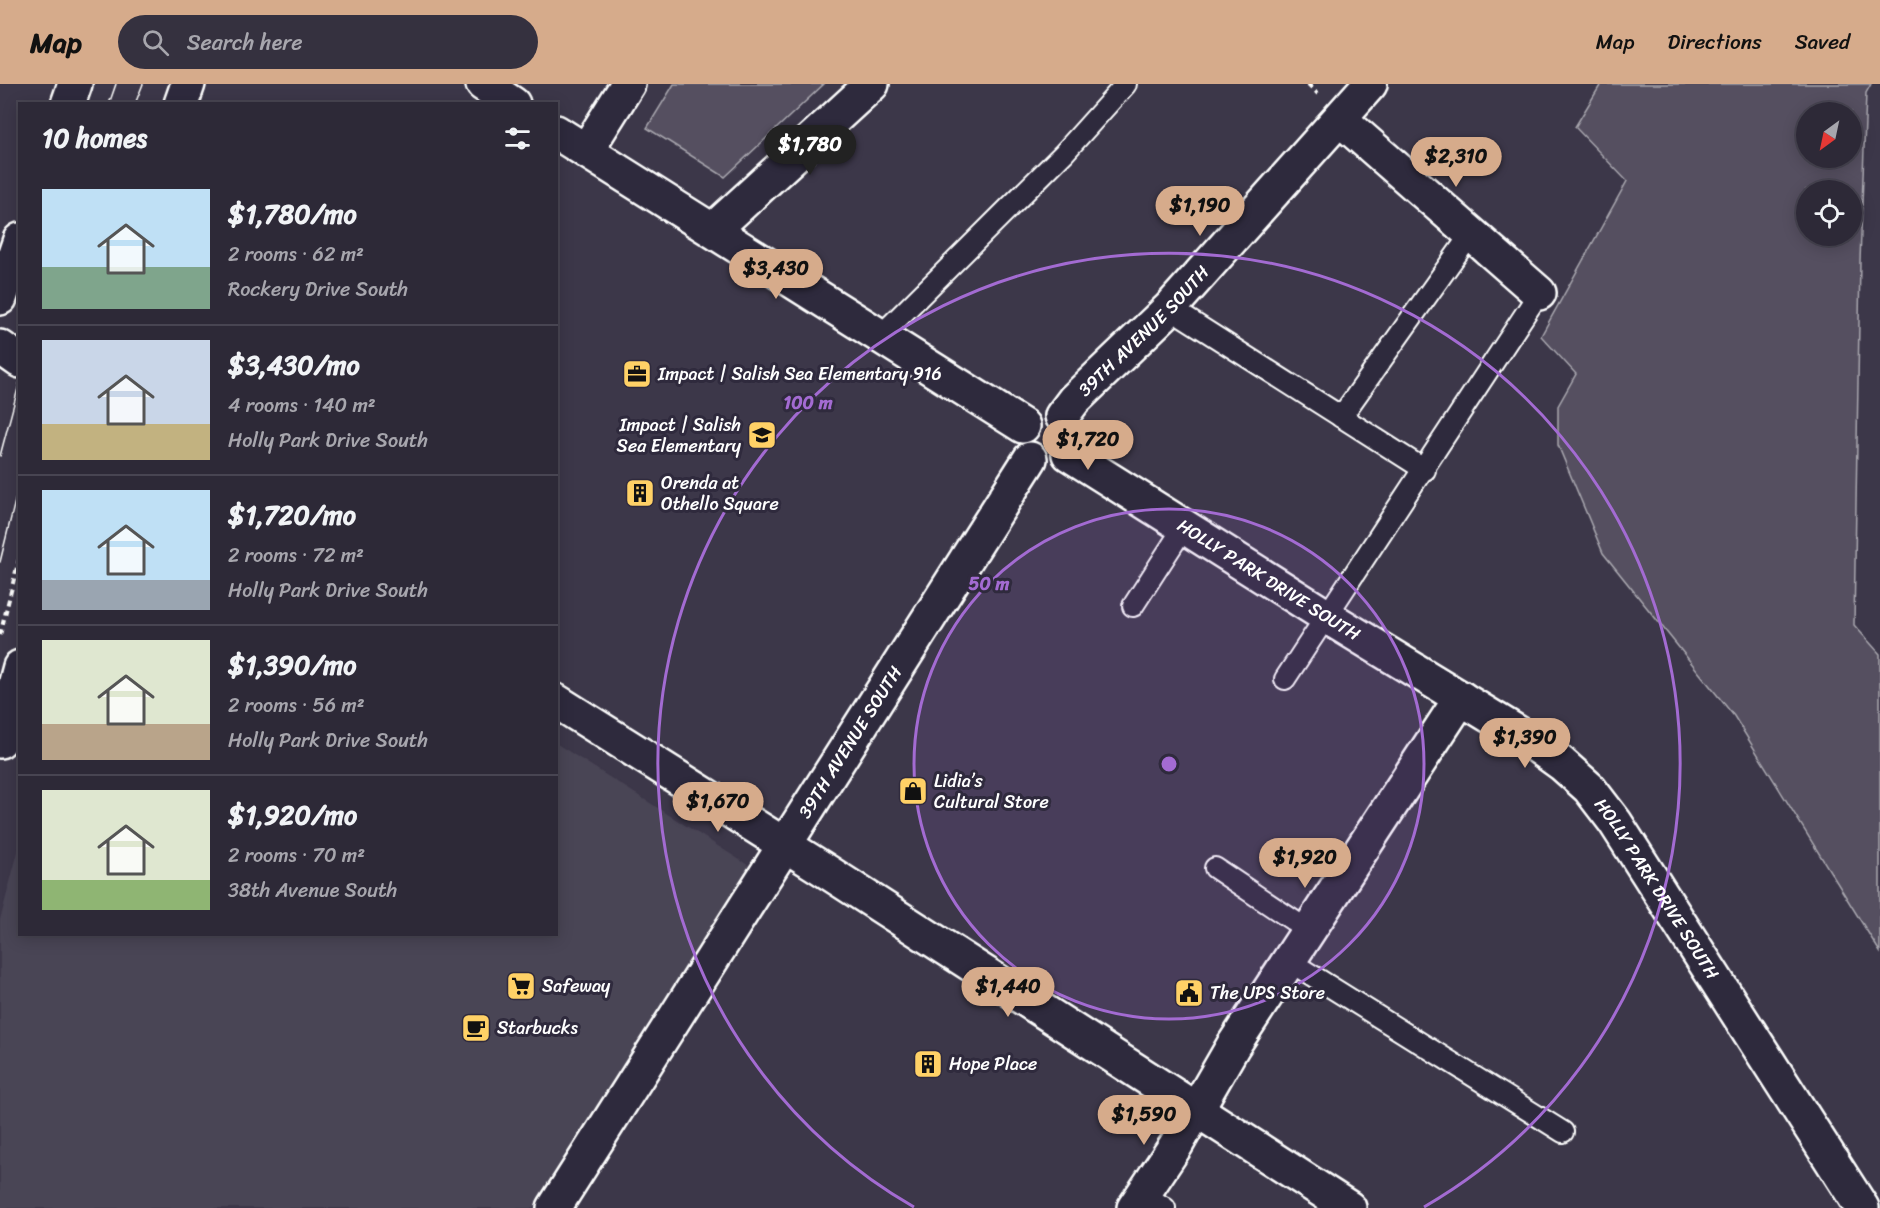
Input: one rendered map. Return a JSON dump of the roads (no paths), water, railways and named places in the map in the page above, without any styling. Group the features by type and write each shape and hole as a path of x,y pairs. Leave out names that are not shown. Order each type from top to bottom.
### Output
{"street":[{"path":"69,102 75,84"},
{"path":"182,102 188,84"},
{"path":"483,84 510,102"},
{"path":"586,151 628,84"},
{"path":"713,230 872,84"},
{"name":"39TH AVENUE SOUTH","path":"1062,416 1074,400 1170,308 1370,84"},
{"path":"1340,119 1539,293"},
{"path":"558,133 1023,426"},
{"path":"0,298 18,246"},
{"path":"0,347 18,360"},
{"path":"1041,412 1062,416 1071,424 1074,433 1074,441 1069,454 1060,462 1052,465 1042,465 1030,459 1022,448 1020,439 1023,426 1032,415 1041,412"},
{"name":"HOLLY PARK DRIVE SOUTH","path":"1069,454 1326,616 1523,736 1562,764 1589,788 1609,813 1862,1208"},
{"name":"39TH AVENUE SOUTH","path":"554,1208 1030,459"},
{"path":"0,741 18,674"},
{"path":"1147,1203 1195,1109 1233,1046 1461,698"},
{"path":"558,702 784,844 1349,1208"}],"lane":[{"path":"880,336 1064,153 1126,84"},
{"path":"1341,417 1471,234"},
{"path":"1285,679 1425,470 1539,293"},
{"path":"1170,308 1425,470"},
{"path":"1133,606 1184,527"},
{"path":"1215,868 1309,931"},
{"path":"1289,961 1563,1132"}],"tram line":[{"path":"110,102 116,84"},
{"path":"136,102 143,84"},
{"path":"0,456 18,388"},
{"path":"0,562 18,489"}],"place":[{"name":"Impact | Salish Sea Elementary 916","path":"637,374"},
{"name":"Impact | Salish Sea Elementary","path":"762,435"},
{"name":"Orenda at Othello Square","path":"640,493"},
{"name":"Lidia’s Cultural Store","path":"913,791"},
{"name":"Safeway","path":"521,986"},
{"name":"The UPS Store","path":"1189,993"},
{"name":"Starbucks","path":"476,1028"},
{"name":"Hope Place","path":"928,1064"}]}
